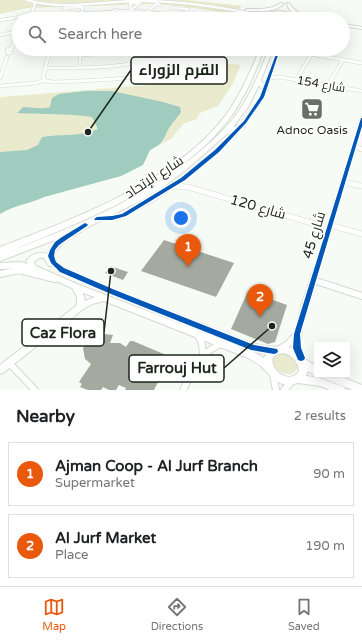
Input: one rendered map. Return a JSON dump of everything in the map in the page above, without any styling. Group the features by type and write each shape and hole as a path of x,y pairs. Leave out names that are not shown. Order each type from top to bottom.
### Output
{"highway":[{"path":"246,11 269,10 276,8 282,2"},
{"path":"275,12 282,2"},
{"path":"288,12 286,10 289,2"},
{"path":"289,2 290,9 294,12"},
{"path":"350,25 362,27"},
{"name":"شارع الإتحاد","path":"0,251 64,226 105,207 140,188 184,159 207,139 227,118 246,88 259,56"},
{"name":"شارع الإتحاد","path":"0,258 85,225 135,201 179,173 224,133 244,108 259,81 268,56"},
{"path":"259,81 263,83 269,80"},
{"path":"259,81 265,90"},
{"path":"224,133 242,126"}],"street":[{"path":"27,0 35,3 46,4 78,4 119,1"},
{"path":"152,0 188,4 203,9 260,12"},
{"path":"35,3 119,1 149,2 206,5 250,12"},
{"path":"108,2 114,4 119,1"},
{"path":"130,3 140,3 131,10 130,3"},
{"path":"78,4 83,7"},
{"path":"114,4 115,10"},
{"path":"111,12 115,10 147,12 156,4"},
{"path":"82,12 83,7"},
{"path":"64,12 65,8 83,7"},
{"path":"167,12 172,7 188,9 186,12"},
{"path":"0,20 12,19"},
{"path":"0,35 12,32"},
{"path":"6,34 12,35"},
{"path":"0,78 12,45"},
{"path":"45,80 45,68 49,56"},
{"path":"80,56 80,66"},
{"path":"45,68 142,61 161,56"},
{"path":"0,86 36,83 45,80 56,82 149,75 171,70 188,63 199,56"},
{"path":"97,219 116,218 124,215 183,179 217,151 242,126 265,90 277,56"},
{"path":"296,80 310,56"},
{"path":"317,56 362,63"},
{"path":"328,85 343,60"},
{"name":"شارع 154","path":"271,73 279,77 362,91"},
{"name":"شارع 154","path":"269,80 279,77"},
{"name":"شارع 45","path":"301,360 297,348 297,334 362,119"},
{"path":"354,147 362,148"},
{"path":"183,179 183,183 188,187"},
{"path":"343,182 362,186"},
{"name":"شارع 120","path":"172,186 188,187 329,227 362,234"},
{"path":"56,266 52,255 56,244 85,225"},
{"path":"33,268 30,261 34,257 40,255 47,257 51,264 67,273 254,348 294,352 304,365 303,373 284,390"},
{"path":"0,266 20,265 33,268 74,286 251,354 264,363 282,380 320,382 341,390"},
{"path":"0,274 19,270 59,279"},
{"path":"313,280 362,296"},
{"path":"74,286 81,294 82,298 79,308"},
{"path":"0,370 79,308 90,302 105,298"},
{"path":"198,334 202,344 203,354"},
{"path":"276,390 268,361 271,354 288,343 297,334"},
{"path":"183,390 203,354 211,347 222,344"},
{"path":"301,360 314,370"},
{"path":"9,363 35,390"},
{"path":"333,378 362,389"}],"shaded area":[{"path":"0,0 189,0 242,6 235,12 220,12 181,6 151,4 27,8 0,14"},
{"path":"219,63 241,65 232,85 218,106 200,113 197,119 183,124 171,139 150,150 143,165 121,176 44,197 0,214 1,97 161,84 187,76"},
{"path":"86,91 112,91 163,102 180,107 181,112 169,128 162,141 150,150 143,165 121,176 44,197 0,214 0,152 27,150 38,145 42,137 91,132 98,129 92,117 17,113 23,107 50,107 52,98 59,94"},
{"path":"291,352 299,366 293,373 284,374 276,369 272,360 275,353"}],"building":[{"path":"164,240 234,263 216,297 141,271"},
{"path":"110,266 128,272 123,280 105,273"},
{"path":"248,291 287,305 275,342 268,344 231,329"},
{"path":"104,334 113,335 110,343 120,343 126,347 130,341 133,341 173,358 169,366 159,361 158,363 156,362 150,376 159,380 154,390 125,390 126,388 119,385 116,390 109,390 103,387 101,390 88,390 80,387 82,384 79,382 91,364 85,359 83,348 93,338"}],"cycle path":[{"path":"97,219 112,218 124,215 183,179 217,151 245,122 262,97 277,56"},
{"path":"301,358 297,348 297,334 362,119"},
{"path":"85,225 64,238 53,250 51,256 54,263 62,270 254,348 274,351"}],"place":[{"name":"Adnoc Oasis","path":"312,109"},
{"name":"القرم الزوراء","path":"88,132"},
{"name":"Ajman Coop - Al Jurf Branch","path":"188,267"},
{"name":"Caz Flora","path":"111,271"},
{"name":"Al Jurf Market","path":"260,317"},
{"name":"Farrouj Hut","path":"272,326"}]}
